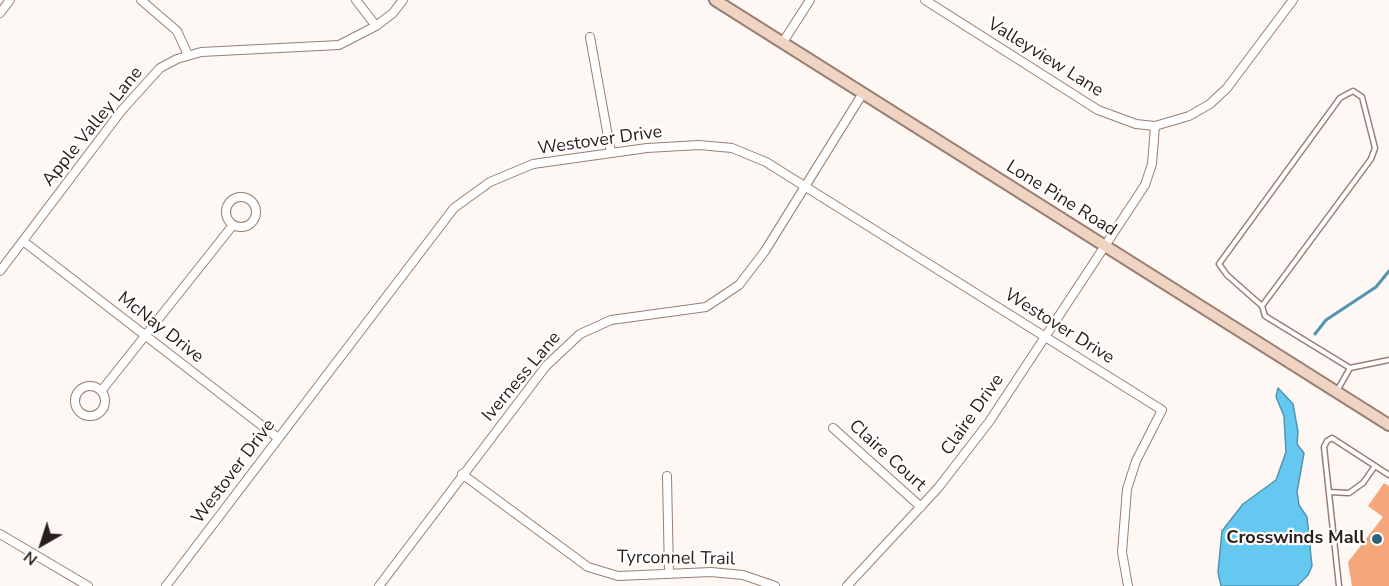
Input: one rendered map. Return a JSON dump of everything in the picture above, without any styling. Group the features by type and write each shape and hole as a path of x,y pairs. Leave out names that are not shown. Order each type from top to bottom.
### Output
{"street":[{"path":"1,8 10,0"},
{"path":"141,0 177,31 188,55"},
{"path":"356,0 376,26"},
{"name":"Apple Valley Lane","path":"0,271 146,81 160,68 188,55 339,45 376,26 393,13 403,0"},
{"name":"Lone Pine Road","path":"715,0 1389,425"},
{"path":"783,42 810,0"},
{"name":"Valleyview Lane","path":"925,0 1098,110 1136,124 1155,126"},
{"path":"1155,126 1189,116 1210,104 1227,88 1293,0"},
{"path":"590,37 611,153"},
{"name":"Iverness Lane","path":"379,586 546,366 580,334 611,320 706,307 739,285 765,251 863,93"},
{"name":"Claire Drive","path":"847,586 921,507 989,422 1145,185 1152,164 1155,126"},
{"name":"Westover Drive","path":"166,586 454,208 490,182 533,164 611,153 699,145 732,148 766,162 1162,410 1136,461 1127,489 1122,552 1128,586"},
{"path":"238,197 248,198 255,205 255,220 247,226 233,225 226,212 230,202 238,197"},
{"path":"102,390 233,225"},
{"name":"McNay Drive","path":"23,241 278,438"},
{"path":"93,386 102,390 105,405 100,413 90,416 77,409 76,395 83,387 93,386"},
{"name":"Claire Court","path":"833,428 921,507"},
{"name":"Tyrconnel Trail","path":"462,474 588,567 618,576 711,572 743,575 775,586"},
{"path":"667,476 669,574"},
{"path":"1,537 88,586"}],"lane":[{"path":"1262,306 1371,159 1375,148 1362,97 1353,91 1340,98 1219,264 1227,275 1262,306 1265,316 1350,368 1389,360"},
{"path":"1336,392 1350,368"},
{"path":"1340,586 1324,447 1332,438 1389,475"},
{"path":"1329,492 1349,493 1363,483 1375,466"}],"water":[{"path":"1278,388 1293,404 1298,432 1297,444 1304,453 1297,492 1299,505 1307,517 1312,566 1308,575 1297,586 1221,586 1218,572 1222,531 1243,504 1276,480 1286,452 1284,416 1276,397"}],"building":[{"name":"Crosswinds Mall","path":"1384,483 1389,486 1389,586 1352,586 1348,562 1383,517 1368,506"}],"waterway":[{"path":"1315,334 1326,320 1376,287 1389,271"}],"place":[{"name":"Crosswinds Mall","path":"1377,539"}]}
